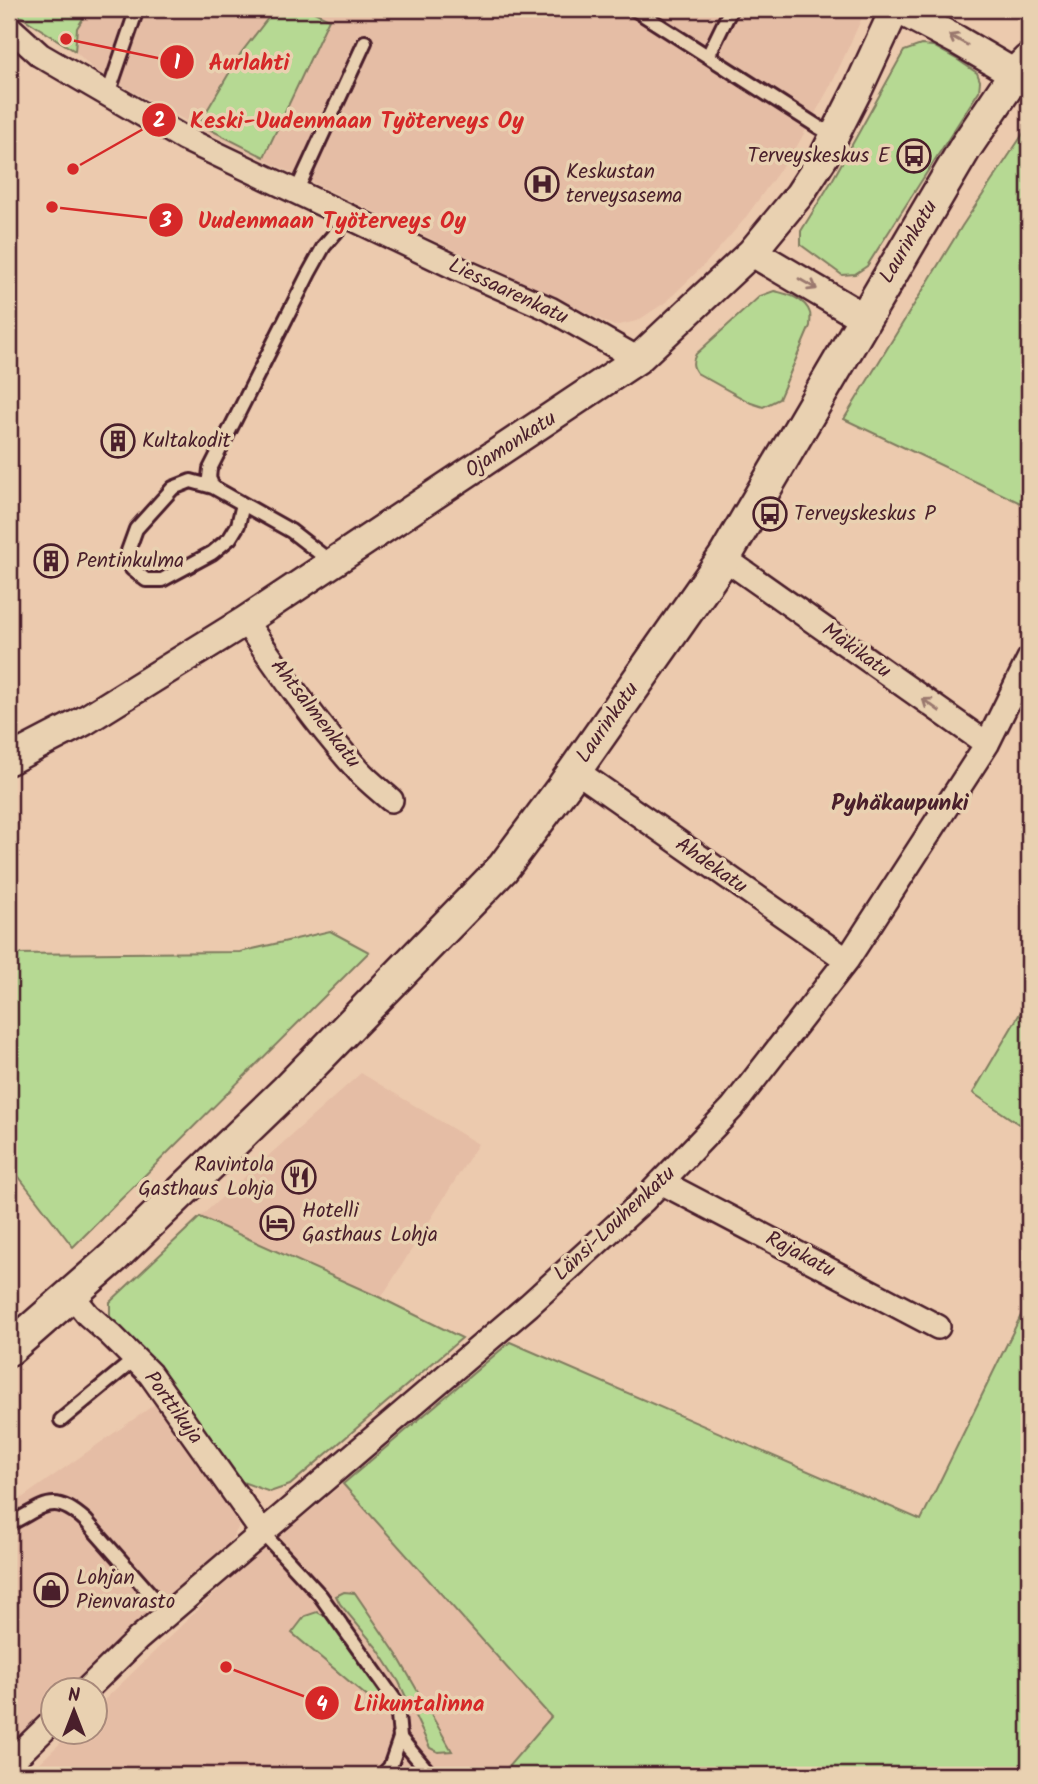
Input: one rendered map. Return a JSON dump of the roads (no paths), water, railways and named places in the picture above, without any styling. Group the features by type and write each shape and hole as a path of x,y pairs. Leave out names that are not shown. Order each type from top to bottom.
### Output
{"main road":[{"name":"Laurinkatu","path":"9,1349 114,1257 287,1090 503,868 723,558 965,148 1022,67"}],"street":[{"path":"897,9 957,40 1022,67"},
{"name":"Ojamonkatu","path":"9,760 84,721 245,621 638,359 752,252 799,195 823,158 897,9"},
{"name":"Liessaarenkatu","path":"11,32 40,55 183,138 459,269 550,309 638,359"},
{"path":"752,252 864,318"},
{"name":"Mäkikatu","path":"723,558 987,744"},
{"name":"Ahtsalmenkatu","path":"245,621 295,693 330,737 361,773 391,800"},
{"name":"Länsi-Louhenkatu","path":"100,1676 138,1639 528,1305 643,1201 732,1108 847,960 987,744 1029,659"},
{"name":"Ahdekatu","path":"575,770 847,960"},
{"name":"Rajakatu","path":"661,1182 938,1327"},
{"name":"Porttikuja","path":"71,1294 88,1315 150,1374 262,1532"},
{"path":"9,1764 38,1736"}],"lane":[{"path":"108,94 137,9"},
{"path":"634,9 820,128 834,134"},
{"path":"708,56 731,9"},
{"path":"296,192 365,42"},
{"path":"213,487 209,478 210,469 290,310 324,246 349,217"},
{"path":"243,504 238,526 230,538 212,553 162,580 146,580 132,569 128,551 136,529 173,488 191,481 213,487 291,531 331,562"},
{"path":"61,1420 135,1359"},
{"path":"9,1524 43,1505 58,1504 74,1509 168,1614"},
{"path":"262,1532 320,1595 397,1703 400,1738 390,1767 382,1775"},
{"path":"400,1738 431,1775"}],"place":[{"name":"Aurlahti","path":"66,39"},
{"name":"Terveyskeskus E","path":"914,156"},
{"name":"Keski-Uudenmaan Työterveys Oy","path":"73,169"},
{"name":"Keskustan terveysasema","path":"542,184"},
{"name":"Uudenmaan Työterveys Oy","path":"52,207"},
{"name":"Kultakodit","path":"118,441"},
{"name":"Terveyskeskus P","path":"770,514"},
{"name":"Pentinkulma","path":"51,561"},
{"name":"Ravintola Gasthaus Lohja","path":"299,1177"},
{"name":"Hotelli Gasthaus Lohja","path":"277,1223"},
{"name":"Lohjan Pienvarasto","path":"51,1590"},
{"name":"Liikuntalinna","path":"226,1667"}],"district":[{"name":"Pyhäkaupunki","path":"900,804"}]}
